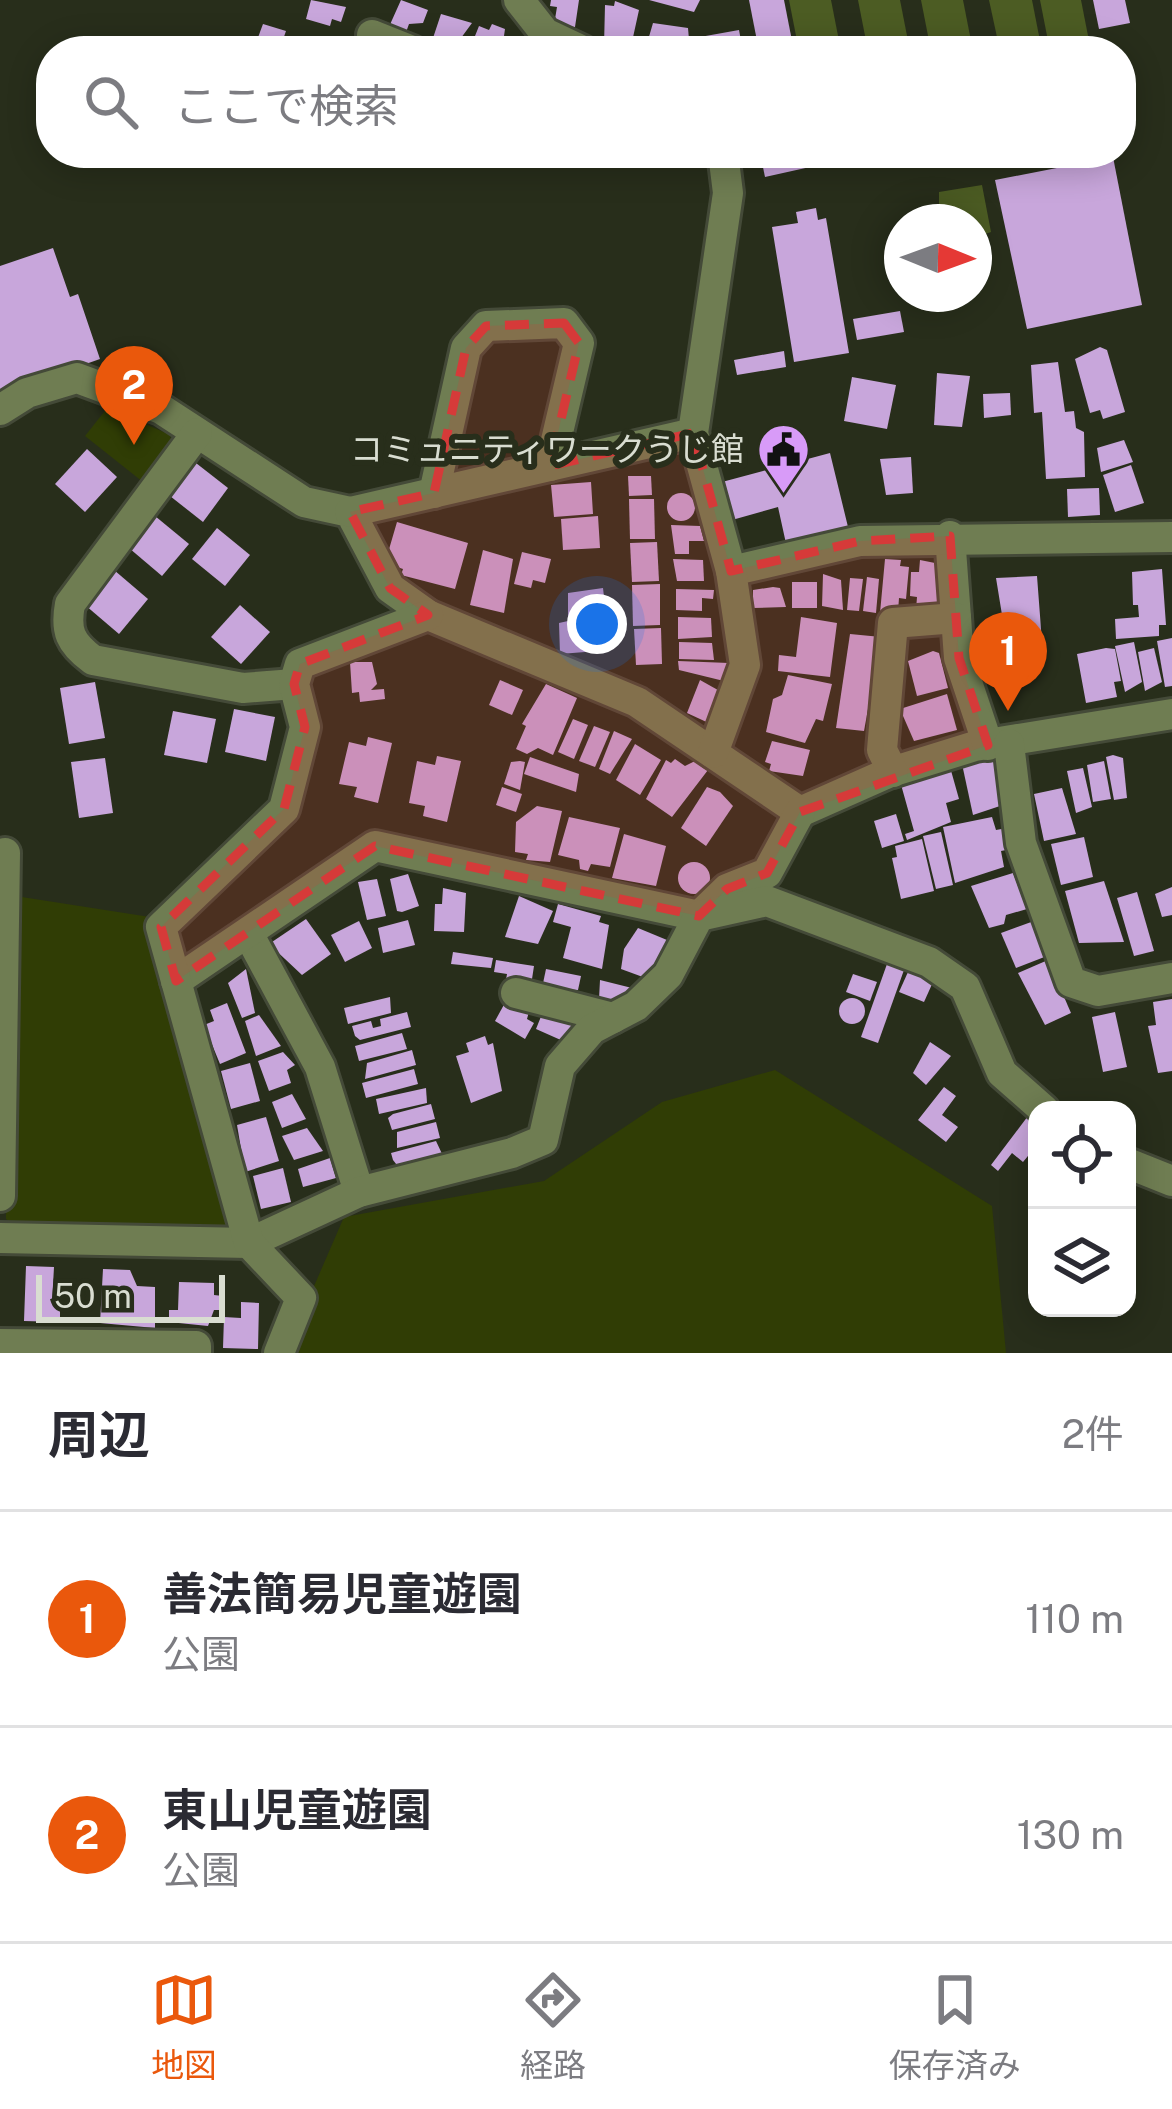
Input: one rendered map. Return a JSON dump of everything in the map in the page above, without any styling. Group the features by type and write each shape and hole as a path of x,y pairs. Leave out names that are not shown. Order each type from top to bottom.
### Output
{"street":[{"path":"519,0 551,36"},
{"path":"713,753 746,665 731,572 693,434 728,193 725,168"},
{"path":"434,493 466,348 486,326 564,323 579,343 550,466"},
{"path":"0,410 28,393 76,378 161,409 304,502 350,512 693,434"},
{"path":"196,433 70,604 66,626 74,646 93,660 243,688 294,684"},
{"path":"350,512 391,588 428,616 637,702 800,812"},
{"path":"731,572 860,541 950,536 1172,537"},
{"path":"950,536 958,658 999,744 1021,843 1071,982 1098,991 1172,978"},
{"path":"280,1353 302,1298 249,1243 161,927 284,809 305,727 294,684 300,664 428,616"},
{"path":"892,772 882,750 893,623 956,618"},
{"path":"0,1238 249,1243 359,1192 512,1154 543,1140 560,1066 592,1029 636,1006 668,975 699,916 727,889 767,873 800,812 892,772 999,744 1172,714"},
{"path":"176,981 375,846 699,916 767,901 929,962 964,988 1002,1073 1034,1101"},
{"path":"0,856 5,853 0,1196"},
{"path":"248,933 320,1067 359,1192"},
{"path":"516,993 613,1018"},
{"path":"1136,1167 1172,1181"},
{"path":"0,1344 196,1346 196,1353"}],"highlighted area":[{"path":"564,323 579,343 550,466 693,433 731,571 860,541 950,536 959,658 988,745 800,812 767,873 727,889 699,916 375,846 176,981 161,927 284,809 305,727 294,684 300,664 428,615 390,588 350,512 434,493 466,348 486,326"}],"shaded area":[{"path":"789,0 831,0 838,36 796,36"},
{"path":"858,0 900,0 907,36 865,36"},
{"path":"921,0 963,0 970,36 928,36"},
{"path":"989,0 1032,0 1039,36 997,36"},
{"path":"1040,0 1081,0 1088,36 1047,36"},
{"path":"982,185 986,204 939,204 939,192"},
{"path":"108,407 170,435 173,453 148,486 85,436"},
{"path":"9,895 150,917 240,1234 16,1226 6,1219"},
{"path":"775,1070 992,1206 1006,1353 285,1353 344,1217 544,1181 662,1102"}],"building":[{"path":"311,0 346,7 341,22 332,19 330,26 306,19"},
{"path":"401,0 428,10 423,23 409,24 405,35 388,29"},
{"path":"551,0 579,0 575,27 554,25 557,7 550,6"},
{"path":"649,0 700,0 694,12"},
{"path":"749,0 784,0 791,36 756,36"},
{"path":"1093,0 1125,0 1130,23 1099,29"},
{"path":"615,1 639,10 633,36 604,36 605,5 614,6"},
{"path":"441,14 472,23 462,36 434,36"},
{"path":"653,23 688,28 689,36 649,36"},
{"path":"263,24 286,31 284,36 259,36"},
{"path":"492,24 505,29 504,36 475,36 479,26 489,30"},
{"path":"739,30 740,36 706,36"},
{"path":"763,168 806,168 765,177"},
{"path":"1057,168 1115,168 1142,305 1027,329 995,180"},
{"path":"816,208 818,220 826,218 849,353 794,362 772,227 798,223 796,212"},
{"path":"53,248 70,297 78,294 100,359 0,394 0,266"},
{"path":"900,312 904,332 857,340 853,319"},
{"path":"1100,347 1107,350 1125,412 1103,419 1100,410 1090,413 1075,359"},
{"path":"784,351 786,367 737,375 734,360"},
{"path":"1058,362 1065,412 1074,411 1076,428 1084,432 1085,477 1046,479 1042,412 1034,413 1031,365"},
{"path":"937,373 970,376 962,427 934,425"},
{"path":"852,377 896,385 887,429 844,421"},
{"path":"1010,393 1011,415 984,418 983,394"},
{"path":"1124,440 1133,462 1101,472 1097,448"},
{"path":"87,449 117,477 85,512 55,484"},
{"name":"コミュニティワークうじ館","path":"830,453 849,531 787,548 778,507 732,520 722,482"},
{"path":"911,457 913,493 886,495 880,459"},
{"path":"196,463 228,488 203,522 170,496"},
{"path":"1131,465 1144,503 1115,512 1103,475"},
{"path":"628,476 651,476 652,495 629,496"},
{"path":"591,482 593,514 554,517 551,485"},
{"path":"1099,488 1100,515 1068,517 1067,489"},
{"path":"681,493 691,497 695,507 691,517 681,521 671,517 667,507 671,497"},
{"path":"629,499 654,499 655,539 630,539"},
{"path":"155,516 189,544 162,576 129,548"},
{"path":"598,516 600,548 563,550 561,519"},
{"path":"397,522 468,543 455,589 401,575 403,569 385,563"},
{"path":"671,525 700,526 704,541 689,541 689,554 675,554"},
{"path":"217,528 250,555 225,586 192,559"},
{"path":"657,542 659,581 632,582 630,543"},
{"path":"483,550 513,559 504,613 470,605"},
{"path":"522,552 551,559 545,583 533,580 531,588 514,584"},
{"path":"673,559 703,560 704,581 677,581"},
{"path":"885,559 901,560 900,566 909,567 906,599 899,598 898,612 880,613"},
{"path":"920,560 940,564 937,612 916,610 917,597 910,596 911,572 919,572"},
{"path":"1162,569 1166,625 1159,625 1159,636 1116,639 1115,619 1139,617 1138,605 1133,605 1132,572"},
{"path":"114,570 148,599 119,634 85,605"},
{"path":"823,574 841,580 843,610 822,606"},
{"path":"1037,576 1042,642 999,649 997,621 1003,621 996,578"},
{"path":"867,577 879,579 876,613 863,611"},
{"path":"850,578 863,579 859,611 847,610"},
{"path":"792,582 817,582 817,608 792,608"},
{"path":"660,584 660,625 633,626 632,585"},
{"path":"603,588 610,650 560,654 559,623 568,621 568,593"},
{"path":"780,588 786,607 753,608 753,590"},
{"path":"676,589 714,590 713,599 702,598 702,611 676,610"},
{"path":"240,605 270,632 241,664 211,637"},
{"path":"678,617 711,618 712,637 678,639"},
{"path":"801,617 837,623 830,677 778,671 779,655 796,657"},
{"path":"661,628 662,664 636,665 634,629"},
{"path":"850,634 881,637 864,731 836,728"},
{"path":"1172,638 1172,686 1165,687 1157,641"},
{"path":"679,642 712,643 714,660 679,659"},
{"path":"1134,642 1142,682 1125,692 1115,646"},
{"path":"1154,648 1162,682 1145,691 1138,652"},
{"path":"1115,649 1121,681 1114,682 1117,697 1086,703 1077,654"},
{"path":"939,653 948,688 917,696 908,661"},
{"path":"678,661 729,663 728,682 679,670"},
{"path":"350,662 372,662 377,684 371,690 384,689 385,699 360,702 359,692 352,693"},
{"path":"788,675 832,684 823,721 816,719 805,743 766,732 773,699 782,695"},
{"path":"500,680 523,690 512,715 489,705"},
{"path":"700,680 725,694 713,725 687,713"},
{"path":"95,682 105,738 69,744 60,688"},
{"path":"546,684 577,698 553,755 538,748 527,754 516,749 526,726 522,724"},
{"path":"947,694 957,730 914,741 900,709"},
{"path":"234,709 275,717 266,761 225,752"},
{"path":"173,711 216,719 207,763 164,755"},
{"path":"573,719 588,725 574,759 558,752"},
{"path":"594,726 610,732 595,767 579,761"},
{"path":"614,731 632,739 610,774 599,769"},
{"path":"368,737 392,743 378,803 354,797 357,787 339,784 349,742 366,746"},
{"path":"772,741 810,750 803,776 769,771 771,764 765,762"},
{"path":"635,744 661,760 640,795 616,780"},
{"path":"437,756 461,761 447,822 423,816 425,806 409,803 417,761 435,765"},
{"path":"530,757 579,774 576,792 524,774"},
{"path":"1106,757 1123,758 1127,798 1114,800"},
{"path":"105,758 113,813 79,818 71,762"},
{"path":"675,759 685,766 695,761 708,770 672,817 646,799 666,760"},
{"path":"996,759 1003,805 973,815 962,764"},
{"path":"1104,761 1111,799 1093,802 1087,765"},
{"path":"511,762 525,762 520,790 504,784"},
{"path":"950,767 959,799 946,803 951,822 907,840 905,834 914,831 900,781"},
{"path":"1083,768 1092,807 1076,813 1067,771"},
{"path":"502,787 522,794 516,812 496,805"},
{"path":"707,787 720,792 733,806 706,846 681,828"},
{"path":"1062,788 1076,834 1044,841 1034,794"},
{"path":"537,806 562,811 550,862 526,860 528,854 515,852 516,822"},
{"path":"896,814 904,841 882,848 874,821"},
{"path":"569,817 620,828 610,867 591,864 588,871 580,869 579,860 558,855"},
{"path":"992,817 996,830 1007,828 1011,849 1001,851 1004,867 955,883 943,827"},
{"path":"941,832 953,885 936,889 923,836"},
{"path":"624,834 666,846 656,886 612,878"},
{"path":"1084,837 1093,877 1061,885 1051,844"},
{"path":"922,839 934,891 901,899 892,858 897,857 895,846"},
{"path":"694,862 705,867 710,878 705,889 694,894 683,889 678,878 683,867"},
{"path":"1013,873 1027,909 1006,915 1004,924 989,928 971,886"},
{"path":"408,874 419,906 397,911 390,879"},
{"path":"377,879 386,916 367,920 358,882"},
{"path":"1104,881 1124,942 1079,943 1065,891"},
{"path":"1172,887 1172,915 1162,917 1155,894"},
{"path":"443,888 466,893 464,932 434,931 435,904 442,904"},
{"path":"1137,892 1154,951 1134,956 1117,898"},
{"path":"519,896 553,911 538,944 505,937"},
{"path":"558,904 601,916 599,922 609,925 602,969 563,958 571,927 553,922"},
{"path":"306,919 331,954 302,975 269,944"},
{"path":"408,920 415,945 383,953 378,928"},
{"path":"359,921 372,948 345,962 331,935"},
{"path":"1034,921 1047,956 1016,968 1001,933"},
{"path":"638,928 667,940 651,980 621,969 624,949"},
{"path":"453,952 493,958 491,968 451,964"},
{"path":"496,960 534,966 532,979 506,980 507,974 494,972"},
{"path":"1048,960 1071,1013 1045,1025 1018,973"},
{"path":"887,964 904,970 878,1043 861,1037"},
{"path":"246,969 255,1013 242,1018 228,983"},
{"path":"546,969 581,976 578,990 542,988"},
{"path":"908,972 933,982 924,1002 899,992"},
{"path":"853,974 877,982 870,1001 846,992"},
{"path":"600,980 632,988 630,997 621,994 619,1004 599,999"},
{"path":"390,997 391,1013 348,1024 344,1008"},
{"path":"852,998 865,1011 852,1024 839,1011"},
{"path":"1172,999 1172,1071 1158,1073 1148,1026 1156,1025 1153,1002"},
{"path":"506,1001 530,1008 527,1019 534,1023 525,1039 495,1021"},
{"path":"227,1003 246,1053 220,1064 204,1025 214,1021 210,1010"},
{"path":"544,1009 578,1017 563,1041 536,1029"},
{"path":"407,1012 411,1027 360,1040 355,1036 352,1026 371,1021 373,1028 381,1026 380,1019"},
{"path":"1115,1012 1127,1067 1103,1072 1092,1017"},
{"path":"259,1015 281,1046 256,1056 245,1021"},
{"path":"402,1033 407,1049 359,1061 355,1046"},
{"path":"485,1036 488,1045 493,1043 502,1091 471,1103 456,1056 469,1052 466,1043"},
{"path":"930,1042 951,1056 926,1085 913,1073"},
{"path":"412,1050 416,1065 365,1079 367,1063"},
{"path":"283,1052 295,1065 287,1070 291,1083 269,1091 258,1061"},
{"path":"250,1063 260,1101 231,1109 221,1071"},
{"path":"414,1069 418,1084 366,1098 362,1083"},
{"path":"944,1087 956,1096 942,1115 958,1127 946,1142 918,1120"},
{"path":"426,1088 427,1103 379,1114 376,1099"},
{"path":"292,1094 306,1119 282,1128 272,1102"},
{"path":"431,1104 435,1119 392,1130 388,1118 393,1114"},
{"path":"1028,1116 1028,1156 1023,1162 1012,1153 998,1171 991,1165"},
{"path":"266,1117 279,1161 245,1172 237,1125"},
{"path":"436,1122 440,1138 397,1148 397,1132"},
{"path":"307,1128 323,1151 294,1160 282,1136"},
{"path":"436,1141 443,1156 400,1169 393,1160 391,1153"},
{"path":"330,1158 336,1178 303,1187 298,1169"},
{"path":"283,1168 291,1202 261,1209 253,1176"},
{"path":"26,1266 54,1267 52,1303 60,1303 60,1322 24,1321"},
{"path":"103,1269 130,1270 137,1286 155,1287 155,1328 100,1323"},
{"path":"179,1282 214,1283 214,1295 223,1296 222,1310 214,1310 208,1326 169,1322 169,1310 178,1310"},
{"path":"241,1302 259,1303 258,1349 223,1348 224,1317 241,1318"}],"place":[{"name":"東山児童遊園","path":"134,445"},
{"name":"コミュニティワークうじ館","path":"783,495"},
{"name":"善法簡易児童遊園","path":"1008,711"}]}
